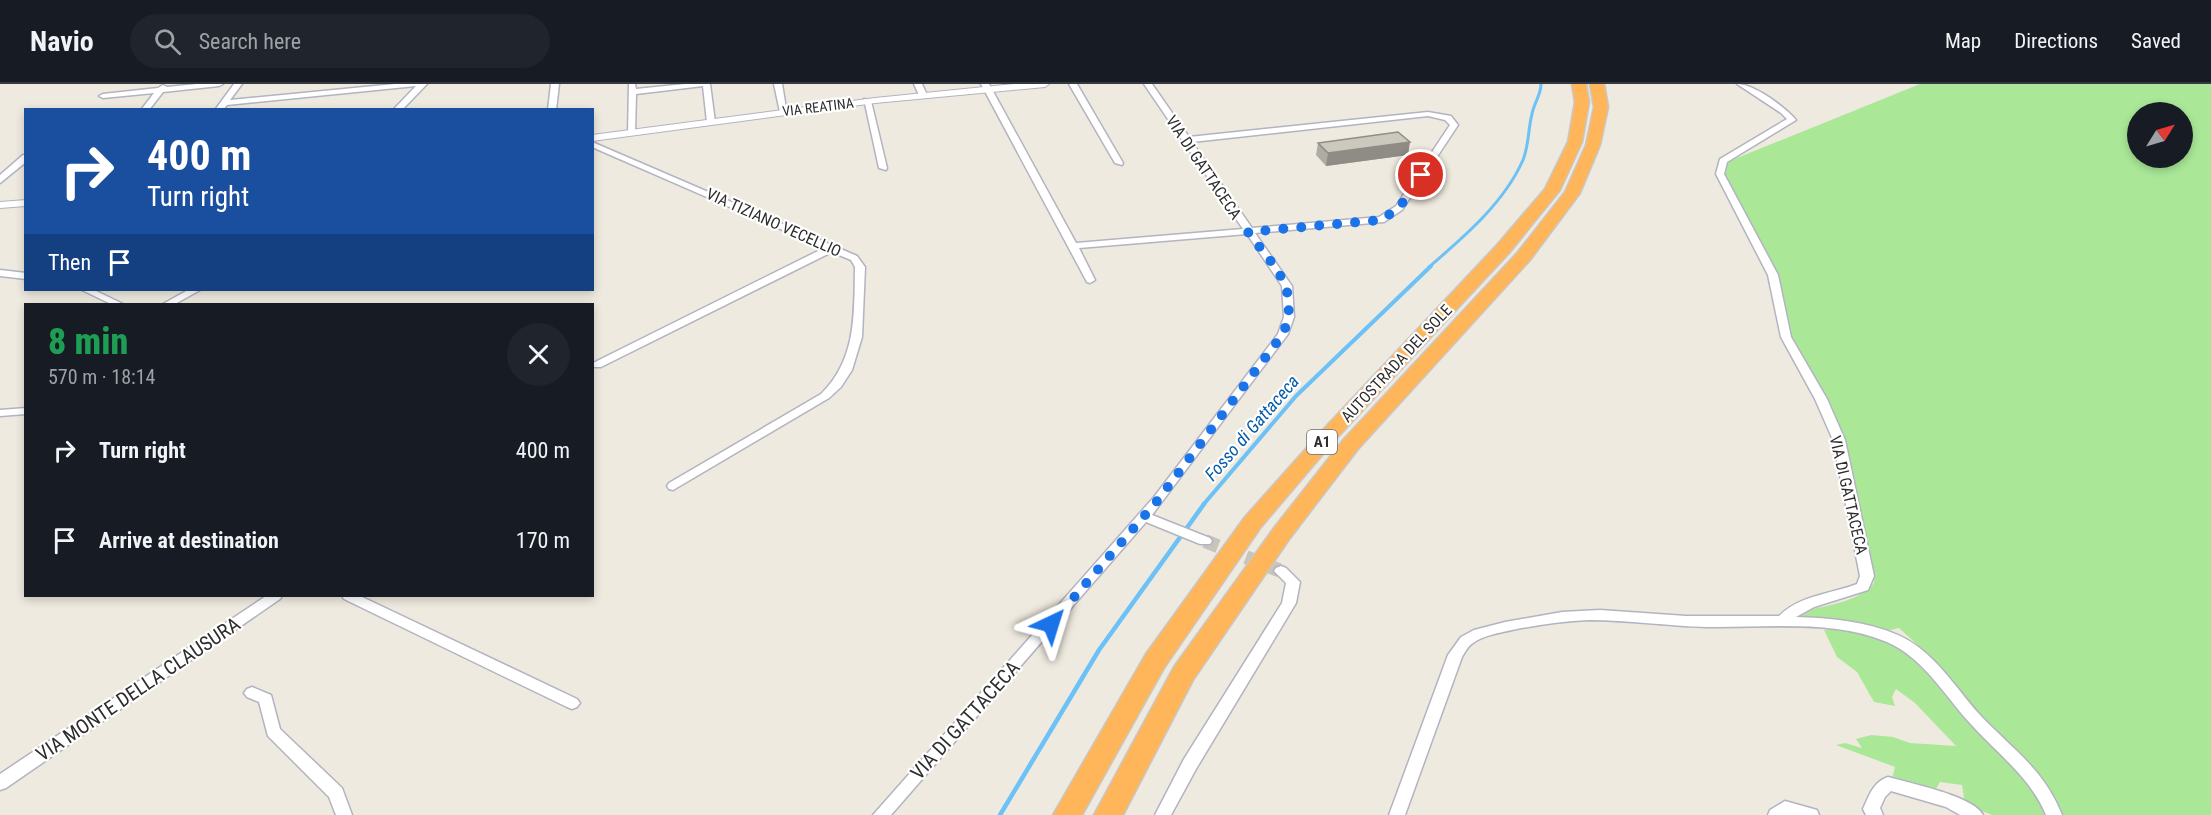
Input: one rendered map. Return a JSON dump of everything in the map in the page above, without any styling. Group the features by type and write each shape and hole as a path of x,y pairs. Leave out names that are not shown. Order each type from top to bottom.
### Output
{"highway":[{"name":"AUTOSTRADA DEL SOLE","path":"1067,815 1155,661 1253,522 1327,436 1503,249 1552,190 1575,142 1582,102 1579,84"},
{"name":"AUTOSTRADA DEL SOLE","path":"1108,815 1183,674 1282,533 1351,444 1524,256 1572,193 1593,145 1601,106 1597,84"}],"street":[{"path":"104,96 164,87 219,84"},
{"path":"221,106 238,84"},
{"path":"221,106 420,84"},
{"path":"399,108 420,84"},
{"path":"552,108 555,84"},
{"path":"631,132 632,88 705,84 711,122"},
{"path":"778,84 784,112"},
{"path":"918,84 923,95"},
{"name":"VIA REATINA","path":"594,138 987,86 1045,84"},
{"path":"1073,84 1119,163"},
{"name":"VIA DI GATTACECA","path":"881,815 1143,516 1283,334 1289,317 1287,286 1148,84"},
{"name":"VIA DI GATTACECA","path":"1741,84 1784,111 1792,120 1723,161 1720,174 1773,274 1786,337 1821,399 1839,440 1867,576 1863,586 1849,594 1796,608 1783,621"},
{"path":"987,86 1090,280"},
{"path":"147,108 164,87"},
{"path":"867,101 883,168"},
{"path":"1073,246 1367,223 1388,217 1399,208 1454,125 1453,121 1428,114 1185,140"},
{"name":"VIA TIZIANO VECELLIO","path":"594,145 854,258 860,267 857,338 839,382 825,396 673,486"},
{"path":"0,180 24,159"},
{"path":"0,205 24,203"},
{"path":"597,365 832,249"},
{"path":"0,273 24,276"},
{"path":"89,291 111,303"},
{"path":"170,303 193,291"},
{"path":"0,413 24,411"},
{"path":"1143,516 1206,541"},
{"path":"1163,815 1190,764 1289,603 1293,582 1281,571"},
{"name":"VIA MONTE DELLA CLAUSURA","path":"0,783 274,597"},
{"path":"351,597 572,703"},
{"path":"1397,815 1455,655 1468,639 1485,632 1573,616 1688,621 1783,621 1862,628 1894,639 1935,670 1973,717 2028,774 2049,800 2054,815"},
{"path":"252,693 266,699 273,732 336,793 344,815"},
{"path":"1875,815 1871,809 1874,801 1888,783 1950,801 1975,815"},
{"path":"1776,815 1785,808 1811,815"}],"green space":[{"path":"1920,84 2211,84 2211,815 1992,815 1965,804 1962,785 1940,782 1934,792 1892,779 1895,767 1836,745 1845,743 1862,748 1856,739 1871,735 1893,737 1910,743 1956,746 1915,703 1896,689 1892,697 1895,706 1874,702 1857,672 1837,657 1824,630 1861,632 1918,655 1922,649 1899,628 1886,631 1803,621 1796,617 1799,612 1849,599 1867,590 1874,583 1842,440 1785,324 1786,306 1781,301 1723,174 1727,162"}],"building":[{"path":"1398,132 1410,142 1328,153 1318,143"}],"waterway":[{"name":"Fosso di Gattaceca","path":"1429,267 1482,218 1515,176 1525,154 1532,114 1541,84"},
{"name":"Fosso di Gattaceca","path":"1203,505 1296,396 1431,266"},
{"name":"Fosso di Gattaceca","path":"1000,815 1099,650 1204,504"}],"tunnel":[{"path":"1205,541 1281,571"}],"route":[{"path":"1051,624 1158,500 1283,334 1289,317 1290,302 1287,286 1248,232 1381,220 1394,214 1421,175"}]}
